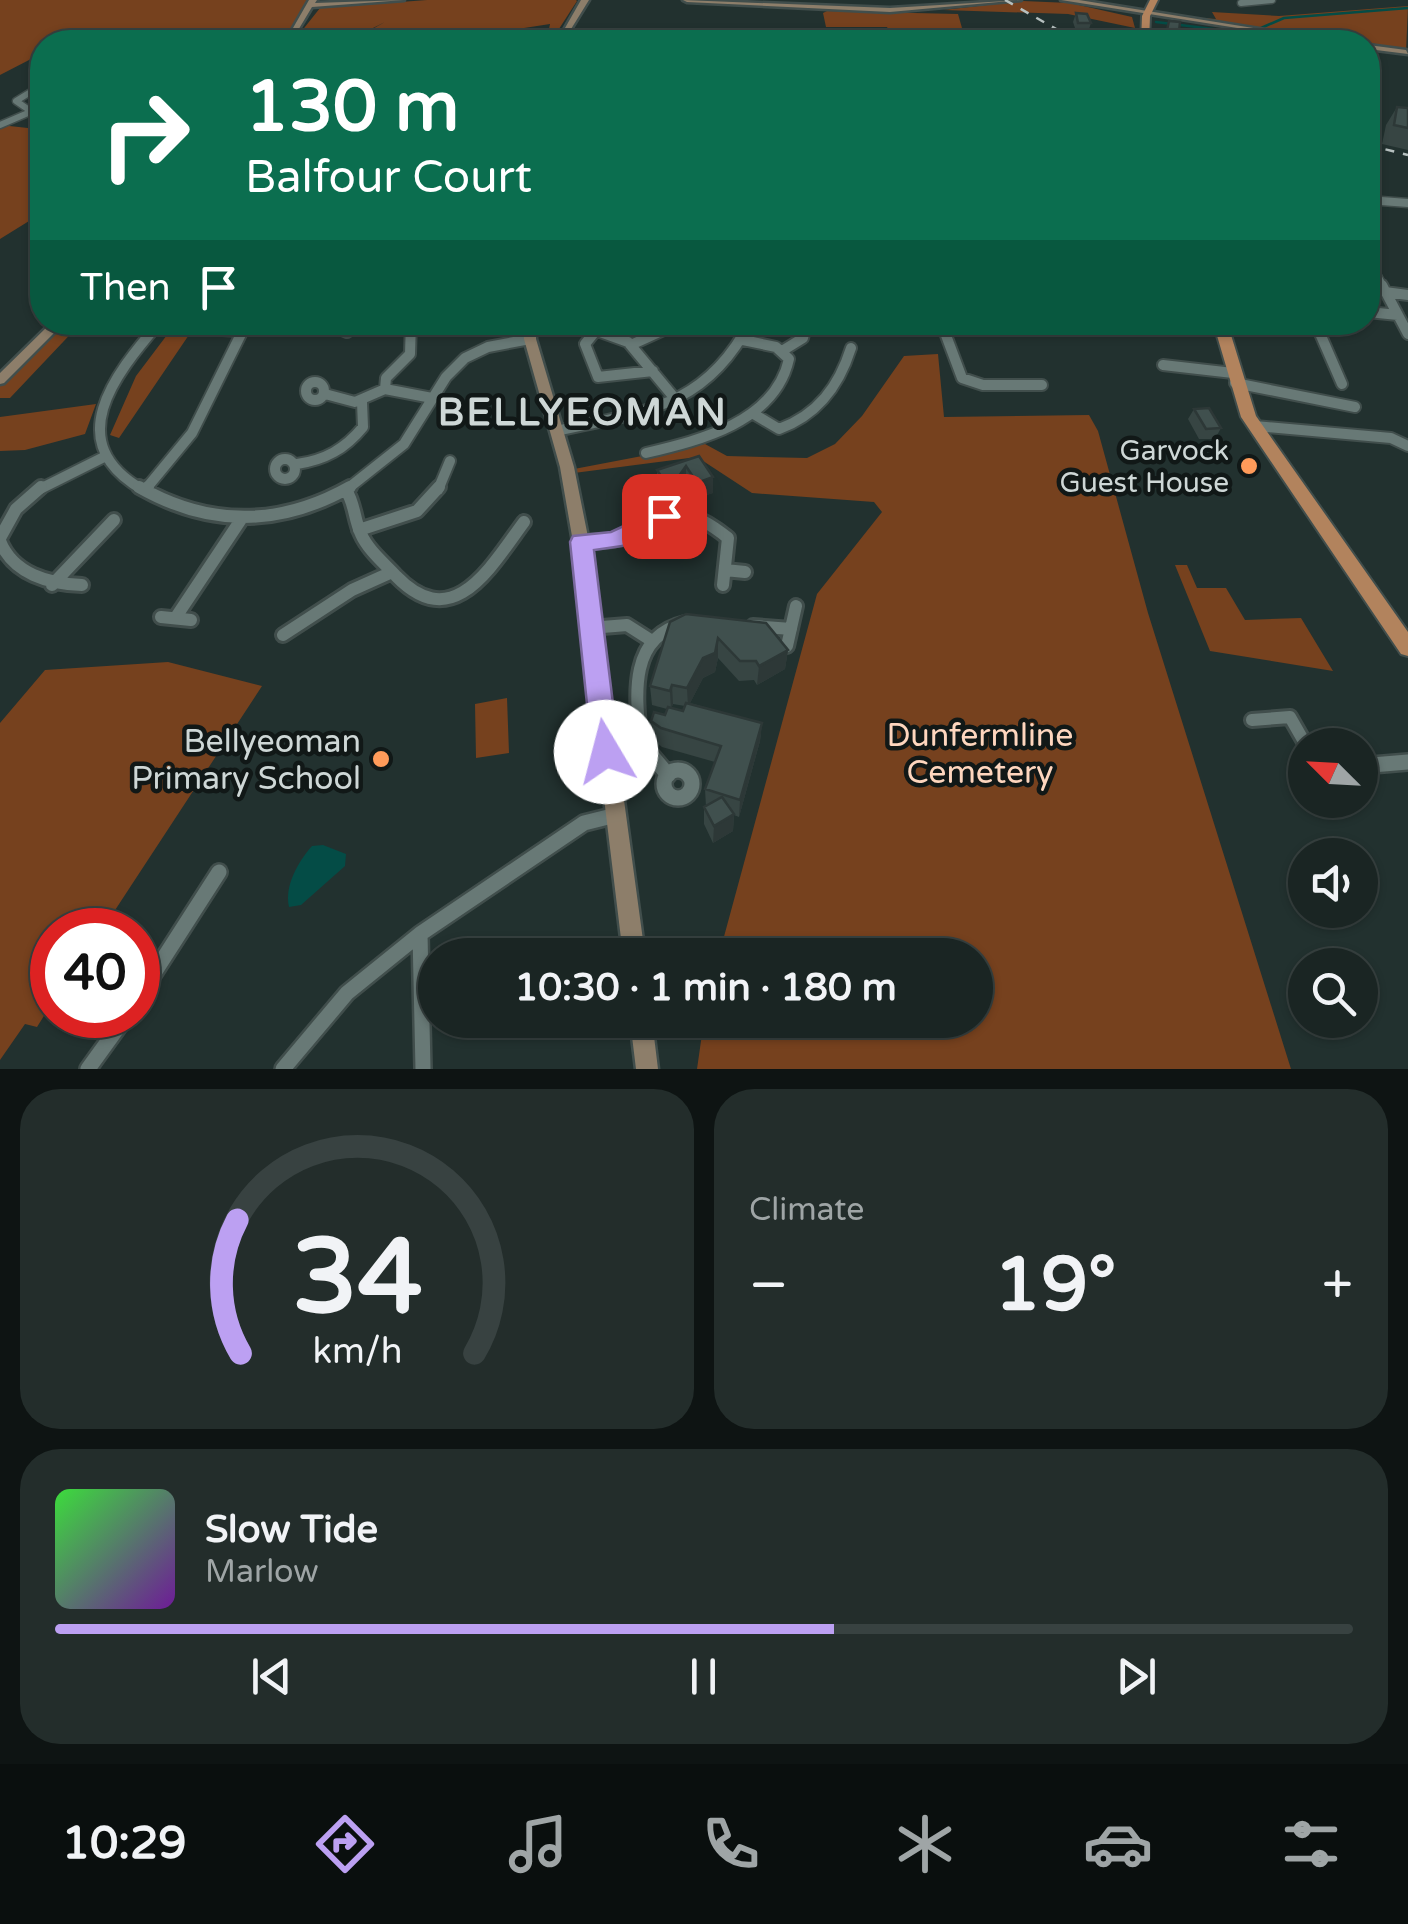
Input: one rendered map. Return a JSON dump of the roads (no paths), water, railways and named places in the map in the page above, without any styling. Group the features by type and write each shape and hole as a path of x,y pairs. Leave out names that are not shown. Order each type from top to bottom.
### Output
{"main road":[{"path":"1145,30 1146,16 1154,0"},
{"path":"1223,335 1234,378 1255,426 1408,648"}],"street":[{"path":"295,30 312,2 400,0"},
{"path":"567,30 585,0"},
{"path":"686,0 926,9 1018,0"},
{"path":"1065,0 1246,30"},
{"path":"1238,3 1272,0"},
{"path":"1380,49 1407,54 1404,40"},
{"path":"30,93 16,102 30,111"},
{"path":"0,125 30,113"},
{"path":"1380,201 1408,203"},
{"path":"1380,281 1408,334"},
{"path":"1386,292 1408,294"},
{"path":"1380,313 1398,315"},
{"path":"0,380 47,335"},
{"path":"149,335 136,351 102,414 98,426 102,458 118,475 191,512 242,518 296,511 346,490 404,444 454,368 475,351 530,339"},
{"path":"145,490 174,461 213,395 221,364 239,335"},
{"path":"384,389 386,378 410,354 411,335"},
{"path":"530,335 581,542 612,816 631,938"},
{"path":"592,335 585,344 598,377 653,371"},
{"path":"613,335 633,344 648,358 653,371 677,401"},
{"path":"633,344 650,335"},
{"path":"684,341 686,335"},
{"path":"556,431 677,401 726,370 745,335"},
{"path":"782,352 804,335"},
{"path":"945,335 962,378 983,384 1042,385"},
{"path":"1321,335 1342,384"},
{"path":"646,452 704,440 752,412 786,379 788,359 782,352 743,340"},
{"path":"752,412 779,429 794,425 837,385 851,348"},
{"path":"1164,365 1279,388 1314,403 1355,407"},
{"path":"324,394 344,403 362,402 384,389 432,398"},
{"path":"297,464 332,456 350,444 363,427 362,402"},
{"path":"1255,426 1390,438 1408,446"},
{"path":"82,585 52,585 7,556 0,540 7,522 38,489 102,458"},
{"path":"359,530 426,508 442,490 450,461"},
{"path":"346,490 359,509 359,530 410,595 427,602 463,594 477,584 524,522"},
{"path":"581,542 614,540 664,516 686,515 708,522 728,538 723,585"},
{"path":"176,618 242,518"},
{"path":"52,585 114,520"},
{"path":"725,570 745,572"},
{"path":"283,635 321,614 352,590 392,572"},
{"path":"310,601 321,614"},
{"path":"787,646 796,606"},
{"path":"161,617 192,620"},
{"path":"668,775 651,762 641,742 637,674 649,639 670,624 706,622"},
{"path":"590,628 627,626 649,639"},
{"path":"737,628 791,628"},
{"path":"1252,720 1290,717 1296,728"},
{"path":"1378,764 1408,762"},
{"path":"283,1069 347,993 420,934 584,823 612,816"},
{"path":"160,964 219,872"},
{"path":"420,934 424,1069"},
{"path":"88,1069 110,1038"},
{"path":"643,1038 647,1069"}],"water":[{"path":"323,845 346,854 345,866 301,905 289,907 290,883 297,867 312,846"}],"waterway":[{"path":"1261,28 1284,18 1408,8"},
{"path":"1156,22 1221,30"}],"railway":[{"path":"1005,0 1058,30"},
{"path":"1380,148 1408,155"}],"place":[{"name":"Garvock Guest House","path":"1249,466"},
{"name":"Bellyeoman Primary School","path":"381,759"}],"district":[{"name":"BELLYEOMAN","path":"583,412"}],"park label":[{"name":"Dunfermline Cemetery","path":"980,754"}]}
